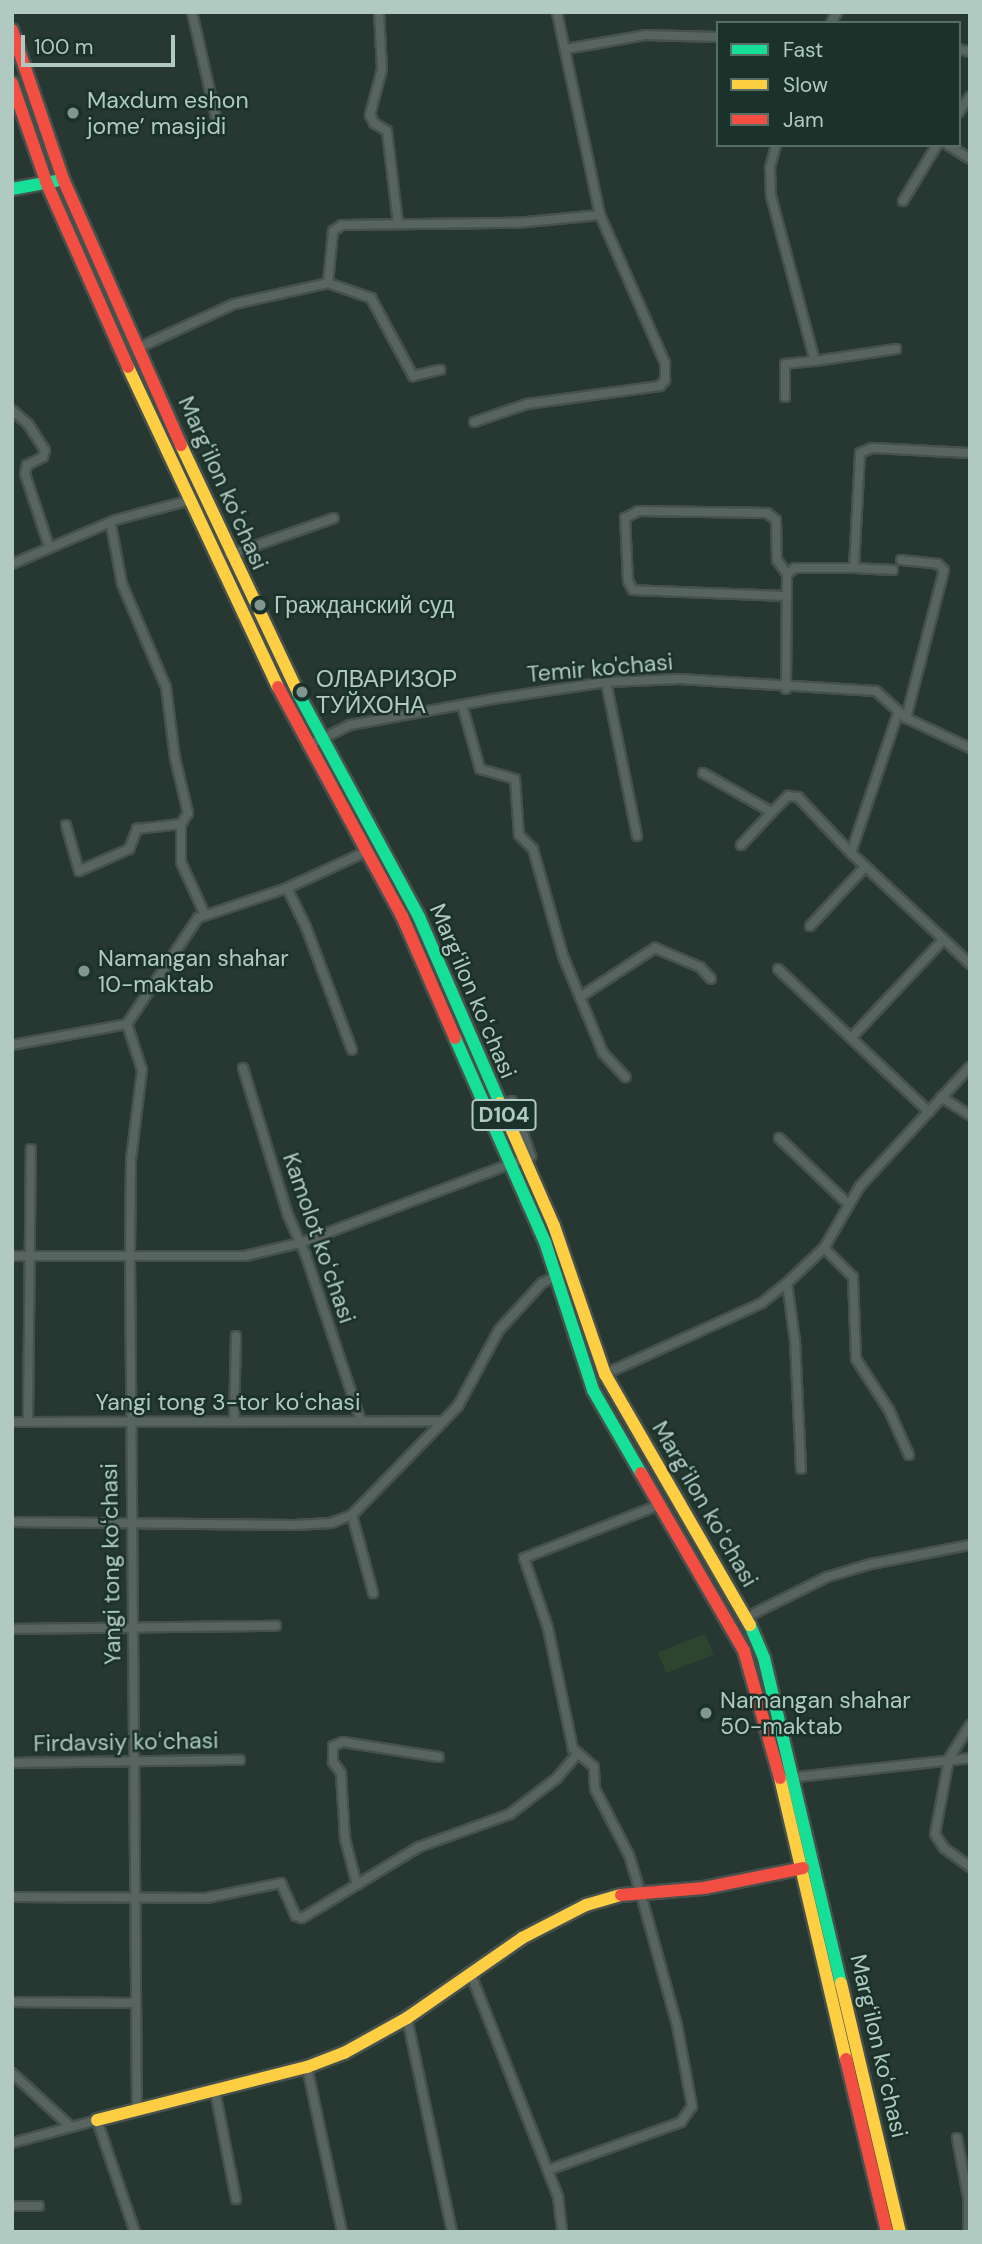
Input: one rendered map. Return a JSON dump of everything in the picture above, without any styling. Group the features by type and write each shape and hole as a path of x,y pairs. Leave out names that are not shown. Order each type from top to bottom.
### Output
{"main road":[{"name":"Margʻilon koʻchasi","path":"12,30 62,179 139,347 229,555 321,739 402,880 570,1265 605,1374 747,1617 764,1658 796,1777 900,2232"},
{"name":"Margʻilon koʻchasi","path":"12,83 47,184 187,501 307,746 402,916 558,1275 593,1390 657,1506 725,1611 756,1680 803,1868 887,2232"},
{"path":"12,189 62,179"},
{"path":"97,2120 307,2067 344,2053 407,2018 470,1972 586,1905 640,1891 704,1888 803,1868"}],"street":[{"path":"192,12 216,118"},
{"path":"379,12 382,69 370,115 374,123 387,131 398,223"},
{"path":"474,422 527,404 660,386 665,380 665,363 600,215 557,12"},
{"path":"566,49 645,34 716,37"},
{"path":"775,147 770,168 771,196 816,361"},
{"path":"903,201 936,147"},
{"path":"951,147 970,159"},
{"path":"328,282 337,227 398,223 516,222 600,215"},
{"path":"139,347 234,304 328,282 371,298 413,376 440,370"},
{"path":"785,397 785,364 896,349"},
{"path":"12,410 28,424 45,450 43,457 27,465 25,474 49,546"},
{"path":"854,568 860,453 872,449 970,453"},
{"path":"12,564 49,546 111,525 131,514 187,501"},
{"path":"786,596 633,590 628,581 625,518 638,512 767,513 776,520 777,560 786,574 786,596 786,689"},
{"path":"229,555 334,519"},
{"path":"111,525 122,584 166,687 175,758 188,813 181,824 181,862 205,915"},
{"path":"851,853 902,715 944,570 938,564 901,560"},
{"path":"786,574 795,568 893,570"},
{"name":"Temir ko'chasi","path":"307,746 350,725 606,682 679,679 786,689 861,688 876,691 902,715 970,748"},
{"path":"606,682 637,836"},
{"path":"463,708 480,769 515,779 519,835 533,849 548,911 603,1053 625,1077"},
{"path":"703,773 772,812"},
{"path":"741,845 788,796 798,797 865,867 970,964"},
{"path":"66,825 79,871 129,849 137,829 181,824"},
{"path":"12,1045 127,1024 142,1007 186,933 205,915 287,888 368,851"},
{"path":"810,926 865,867"},
{"path":"287,888 306,927 352,1051"},
{"path":"850,1038 943,940"},
{"path":"580,997 655,948 700,967 711,979"},
{"path":"778,969 929,1111"},
{"name":"Yangi tong koʻchasi","path":"127,1024 142,1070 131,1159 128,1522 137,2108"},
{"path":"605,1374 762,1303 786,1283 824,1248 848,1203 970,1067"},
{"name":"Kamolot koʻchasi","path":"243,1068 361,1421"},
{"path":"941,1097 970,1115"},
{"path":"779,1138 848,1203"},
{"path":"29,1422 31,1149"},
{"path":"12,1256 245,1256 300,1243 524,1159"},
{"path":"824,1248 853,1277 856,1359 889,1410 909,1455"},
{"path":"12,1522 294,1525 331,1523 352,1515 458,1406 499,1330 542,1283 558,1275"},
{"path":"786,1283 795,1341 801,1469"},
{"path":"234,1421 236,1336"},
{"name":"Yangi tong 3-tor koʻchasi","path":"12,1422 443,1421"},
{"path":"548,2170 681,2122 691,2111 677,2025 640,1891 629,1855 597,1796 594,1767 577,1754 548,1628 524,1558 657,1506"},
{"path":"352,1515 373,1593"},
{"path":"747,1617 827,1577 871,1564 970,1545"},
{"path":"12,1629 276,1626"},
{"path":"970,1725 948,1759 934,1834 944,1848 970,1867"},
{"path":"357,1885 345,1839 341,1773 333,1762 332,1746 343,1742 370,1745 439,1758"},
{"path":"12,1897 225,1897 281,1883 296,1916 302,1919 436,1839 510,1814 557,1778 577,1754"},
{"path":"796,1777 970,1758"},
{"name":"Firdavsiy koʻchasi","path":"12,1763 240,1760"},
{"path":"470,1972 548,2170 562,2212 562,2232"},
{"path":"12,2002 134,2003"},
{"path":"407,2018 452,2232"},
{"path":"307,2067 342,2232"},
{"path":"12,2073 71,2127"},
{"path":"215,2091 236,2199"},
{"path":"12,2143 97,2120 135,2232"},
{"path":"957,2138 968,2197 968,2232"},
{"path":"12,2206 39,2206"}],"green space":[{"path":"705,1634 714,1655 666,1673 658,1652"}],"traffic: fast":[{"path":"12,189 56,181"},
{"path":"298,693 419,917 500,1103"},
{"path":"455,1038 545,1242 593,1390 641,1473"},
{"path":"750,1625 764,1658 841,1983"}],"traffic: slow":[{"path":"128,367 278,687"},
{"path":"181,445 298,693"},
{"path":"500,1103 554,1226 605,1374 750,1625"},
{"path":"780,1778 846,2059"},
{"path":"97,2120 307,2067 344,2053 407,2018 522,1938 586,1905 621,1895"},
{"path":"841,1983 900,2232"}],"traffic: jam":[{"path":"12,30 63,179 181,445"},
{"path":"12,83 47,184 128,367"},
{"path":"278,687 402,916 455,1038"},
{"path":"641,1473 744,1651 780,1778"},
{"path":"621,1895 704,1888 803,1868"},
{"path":"846,2059 887,2232"}],"place":[{"name":"Maxdum eshon jome’ masjidi","path":"73,113"},
{"name":"Гражданский суд","path":"260,605"},
{"name":"ОЛВАРИЗОР ТУЙХОНА","path":"302,692"},
{"name":"Namangan shahar 10-maktab","path":"84,971"},
{"name":"Namangan shahar 50-maktab","path":"706,1713"}]}
